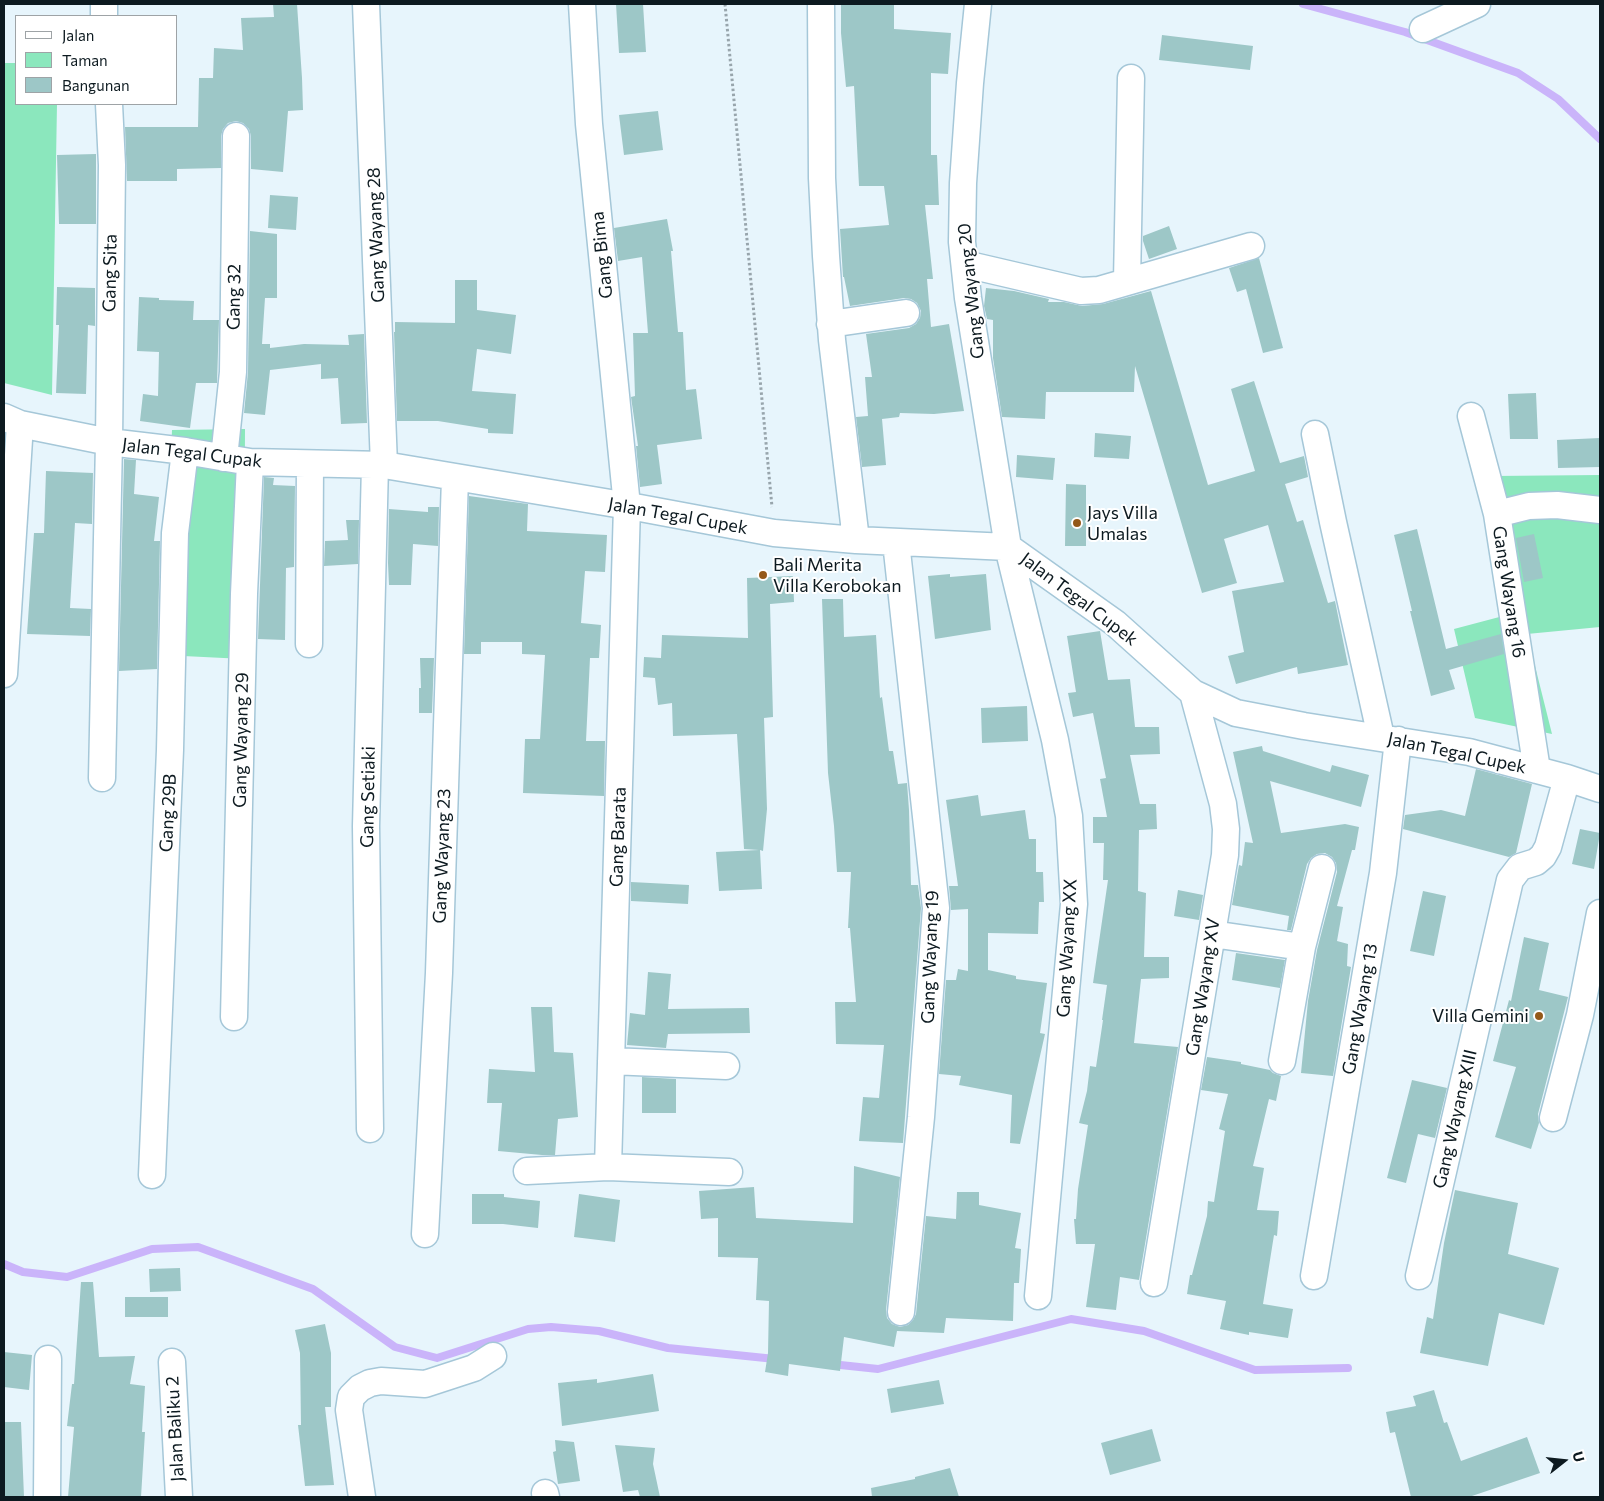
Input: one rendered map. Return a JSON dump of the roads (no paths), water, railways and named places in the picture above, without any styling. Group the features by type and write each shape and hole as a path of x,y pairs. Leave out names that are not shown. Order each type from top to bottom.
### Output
{"street":[{"name":"Gang Wayang 28","path":"366,4 379,465"},
{"name":"Gang Bima","path":"582,4 589,124 627,506"},
{"path":"821,4 822,178 830,324 856,540"},
{"name":"Gang Wayang 20","path":"978,4 963,183 962,242 968,298 1008,547"},
{"path":"1423,29 1477,4"},
{"path":"1127,281 1131,78"},
{"name":"Gang Sita","path":"102,778 112,165 108,105"},
{"name":"Gang 32","path":"224,458 233,372 236,136"},
{"path":"965,264 1081,291 1099,290 1251,246"},
{"path":"830,324 906,313"},
{"name":"Gang Wayang 16","path":"1472,416 1497,514 1538,770"},
{"name":"Jalan Tegal Cupak","path":"12,420 108,442 185,451 250,462 379,465"},
{"path":"4,674 12,420"},
{"path":"1316,434 1333,522 1390,739"},
{"name":"Gang 29B","path":"152,1175 170,750 175,533 185,451"},
{"name":"Gang Wayang 29","path":"234,1017 244,594 250,462"},
{"path":"309,644 310,464"},
{"name":"Jalan Tegal Cupek","path":"379,465 627,506 774,533 856,540 1008,547 1115,623 1193,693 1236,712 1304,726 1469,752 1567,778 1600,789"},
{"name":"Gang Setiaki","path":"370,1129 366,826 379,465"},
{"name":"Gang Wayang 23","path":"425,1234 439,974 455,478"},
{"path":"1497,514 1528,506 1557,505 1600,510"},
{"name":"Gang Barata","path":"608,1167 627,506"},
{"name":"Gang Wayang 19","path":"896,542 936,908 921,1118 901,1312"},
{"name":"Gang Wayang XX","path":"1008,547 1055,740 1069,816 1074,904 1038,1296"},
{"name":"Gang Wayang XV","path":"1154,1283 1225,855 1226,829 1223,804 1193,693"},
{"name":"Gang Wayang 13","path":"1314,1276 1383,873 1390,739"},
{"name":"Gang Wayang XIII","path":"1419,1276 1510,880 1520,867 1536,862 1543,856 1548,847 1567,778"},
{"path":"1282,1061 1302,947 1322,868"},
{"path":"1553,1118 1580,1015 1600,912"},
{"path":"1212,934 1302,947"},
{"path":"611,1061 726,1066"},
{"path":"527,1172 608,1167 729,1172"},
{"path":"362,1497 349,1410 351,1397 360,1388 381,1381 425,1384 474,1368 493,1356"},
{"path":"47,1497 48,1359"},
{"name":"Jalan Baliku 2","path":"172,1362 179,1497"}],"waterway":[{"path":"1303,4 1405,32 1518,73 1558,99 1600,139"},
{"path":"4,1264 23,1272 67,1277 152,1249 198,1247 313,1289 395,1347 437,1358 528,1329 551,1327 599,1331 668,1348 775,1359"},
{"path":"831,1364 878,1369 1071,1319 1144,1331 1255,1370 1348,1368"}],"place":[{"name":"Jays Villa Umalas","path":"1077,523"},
{"name":"Bali Merita Villa Kerobokan","path":"763,575"},
{"name":"Villa Gemini","path":"1539,1016"}]}
